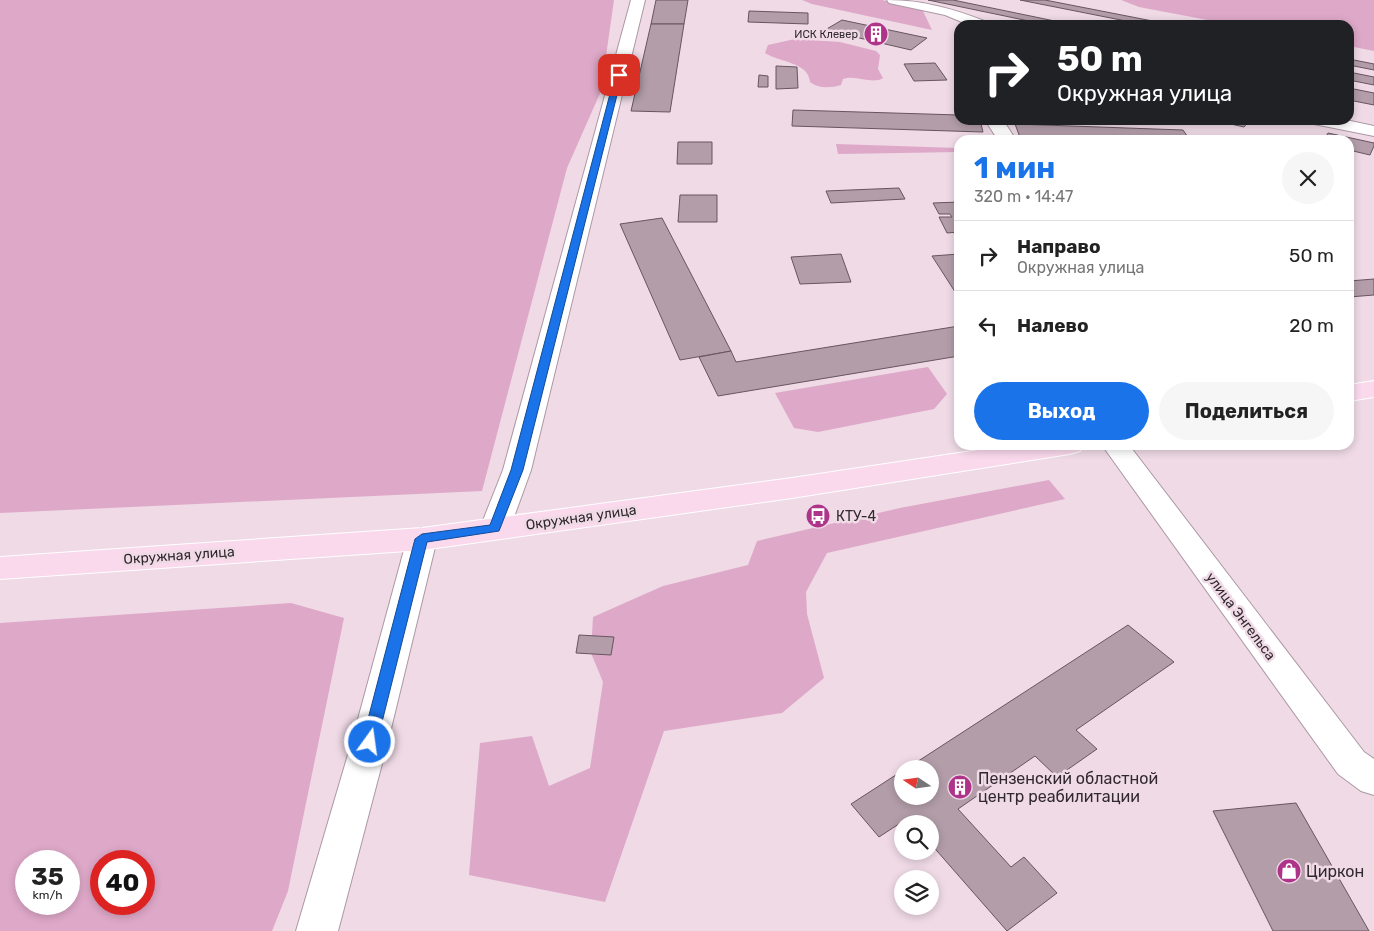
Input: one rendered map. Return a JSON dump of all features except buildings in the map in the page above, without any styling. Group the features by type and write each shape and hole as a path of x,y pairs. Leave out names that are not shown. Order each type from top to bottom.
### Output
{"main road":[{"path":"1354,392 1374,388"},
{"name":"Окружная улица","path":"0,568 422,539 792,488 1038,450"}],"street":[{"path":"495,528 517,470 638,0"},
{"path":"894,0 949,12 969,20"},
{"path":"1345,125 1374,131"},
{"name":"улица Энгельса","path":"1119,450 1351,763 1374,780"},
{"path":"317,931 370,742 422,539"}],"shaded area":[{"path":"0,0 614,0 601,91 567,168 482,491 0,513"},
{"path":"802,0 882,0 922,9 932,30 812,4"},
{"path":"1121,0 1374,0 1374,51 1354,47 1354,20 1208,20 1139,7"},
{"path":"795,39 840,42 876,51 880,55 878,69 883,78 874,80 848,78 843,79 841,85 829,87 813,84 810,82 808,75 799,66 765,53 768,45"},
{"path":"836,144 954,148 954,152 838,154"},
{"path":"928,367 947,394 934,409 818,432 794,428 775,393"},
{"path":"1049,480 1065,499 827,553 806,592 807,614 824,678 782,713 664,731 605,902 469,875 480,743 532,736 549,786 590,768 603,682 591,653 593,617 663,586 748,565 757,541 900,508"},
{"path":"291,603 344,618 288,891 272,931 0,931 0,623"}],"place":[{"name":"ИСК Клевер","path":"876,34"},
{"name":"КТУ-4","path":"818,516"},
{"name":"Пензенский областной центр реабилитации","path":"960,787"},
{"name":"Циркон","path":"1289,871"}],"route":[{"path":"370,742 422,539 495,528 517,470 619,75"}]}
